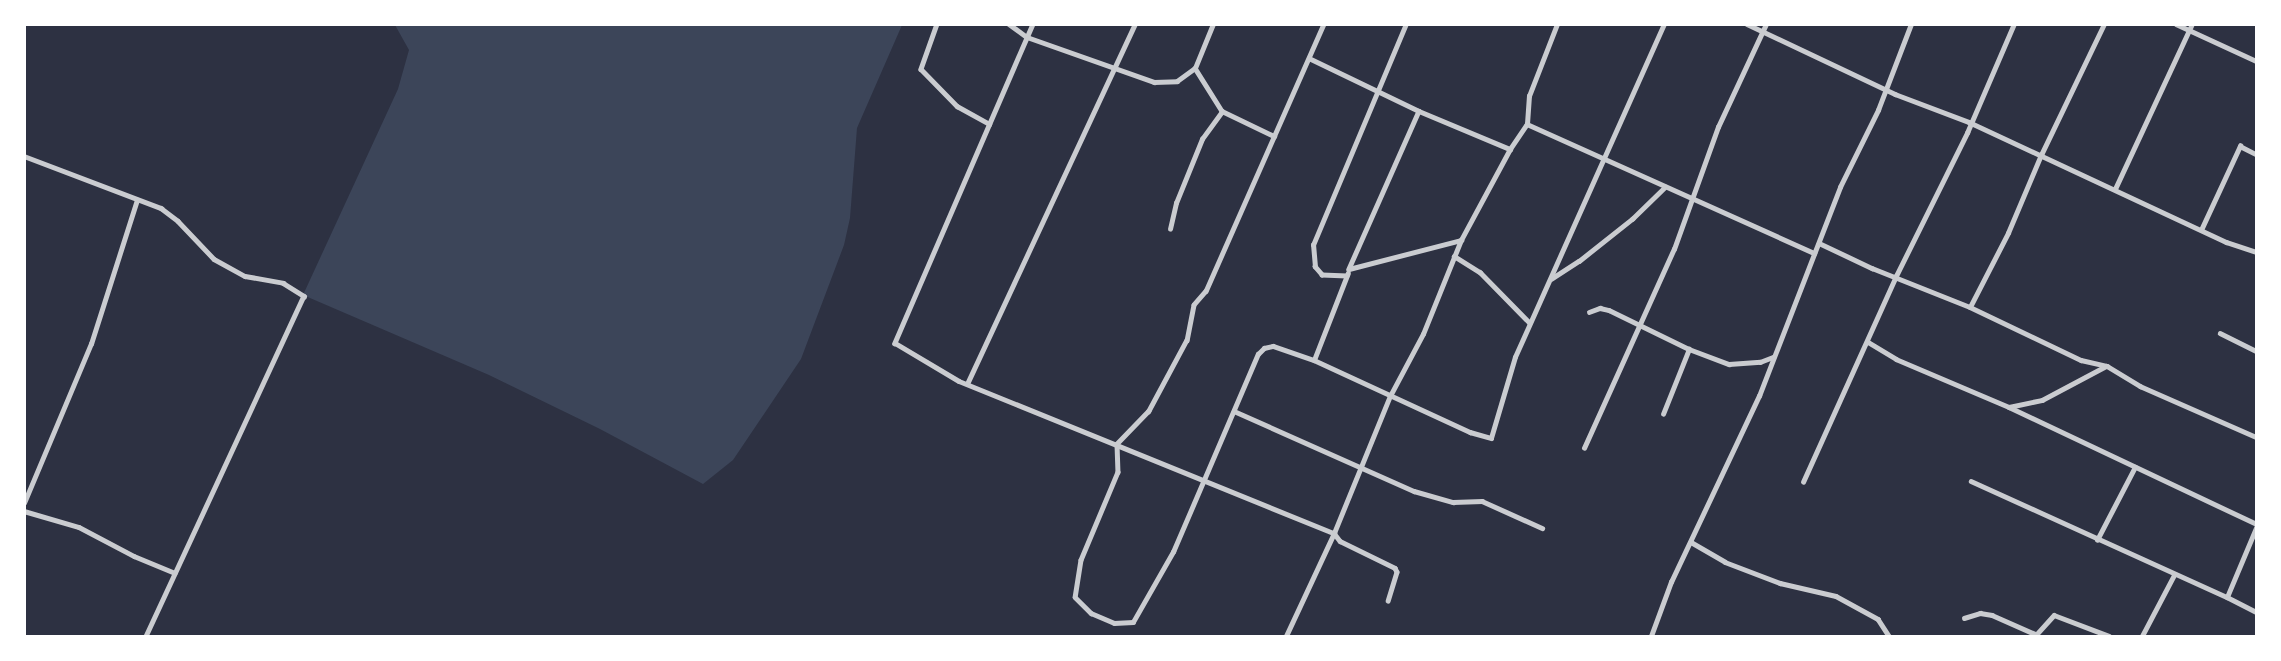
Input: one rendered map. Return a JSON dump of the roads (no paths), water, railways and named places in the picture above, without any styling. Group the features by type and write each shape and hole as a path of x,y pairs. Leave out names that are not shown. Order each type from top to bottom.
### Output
{"street":[{"path":"937,24 921,69 957,106 989,124"},
{"path":"1009,24 1027,37 1154,82 1177,81 1195,68 1213,24"},
{"path":"1033,24 895,342 967,384 1334,533 1339,541 1395,568 1397,572 1388,601"},
{"path":"967,384 1135,24"},
{"path":"1324,24 1311,59 1206,291 1194,305 1191,330 1179,357 1149,411 1117,444 1118,472 1081,560 1075,597 1091,613 1114,623 1133,622 1173,552 1258,354 1264,348 1273,346 1314,360 1470,432 1491,438 1493,421 1515,357 1664,24"},
{"path":"1347,275 1322,275 1315,267 1314,245 1406,24"},
{"path":"1286,636 1334,533 1390,396 1423,334 1461,240 1510,149 1527,124 1529,96 1557,24"},
{"path":"1747,24 1884,88 1969,122 2078,175 2256,252"},
{"path":"1584,449 1674,249 1690,198 1743,69 1766,24"},
{"path":"1651,636 1671,582 1774,357 1840,187 1878,110 1884,88 1911,24"},
{"path":"1803,482 1896,276 1967,133 1969,122 2014,24"},
{"path":"1970,307 2008,233 2041,155 2104,24"},
{"path":"2176,24 2190,27 2256,61"},
{"path":"2115,189 2190,27"},
{"path":"1311,59 1419,111 1510,149"},
{"path":"1195,68 1222,111 1274,136"},
{"path":"1170,229 1176,203 1202,139 1222,111"},
{"path":"1314,360 1349,269 1419,111"},
{"path":"1527,124 1604,161 1814,253"},
{"path":"2201,230 2241,146 2256,154"},
{"path":"24,156 161,208 178,221 214,260 245,276 283,283 304,296 146,636"},
{"path":"1550,279 1579,261 1632,219 1665,187"},
{"path":"24,503 92,344 136,200"},
{"path":"1349,269 1461,240"},
{"path":"1819,243 1970,307 2081,360 2107,366 2140,386 2256,437"},
{"path":"1454,256 1480,272 1530,323"},
{"path":"1589,312 1600,308 1609,310 1689,349 1729,364 1760,362 1774,357"},
{"path":"2220,333 2256,351"},
{"path":"1868,342 1896,359 2009,407 2256,526 2227,597"},
{"path":"1662,414 1689,349"},
{"path":"2009,407 2042,400 2107,366"},
{"path":"1234,411 1414,491 1453,502 1482,501 1542,528"},
{"path":"2096,540 2135,467"},
{"path":"1972,481 2256,612"},
{"path":"24,511 79,527 134,556 175,573"},
{"path":"1691,542 1725,562 1780,583 1836,596 1878,620 1889,636"},
{"path":"2142,636 2174,575"},
{"path":"1965,618 1980,613 1992,615 2035,635 2054,615 2109,636"}]}
